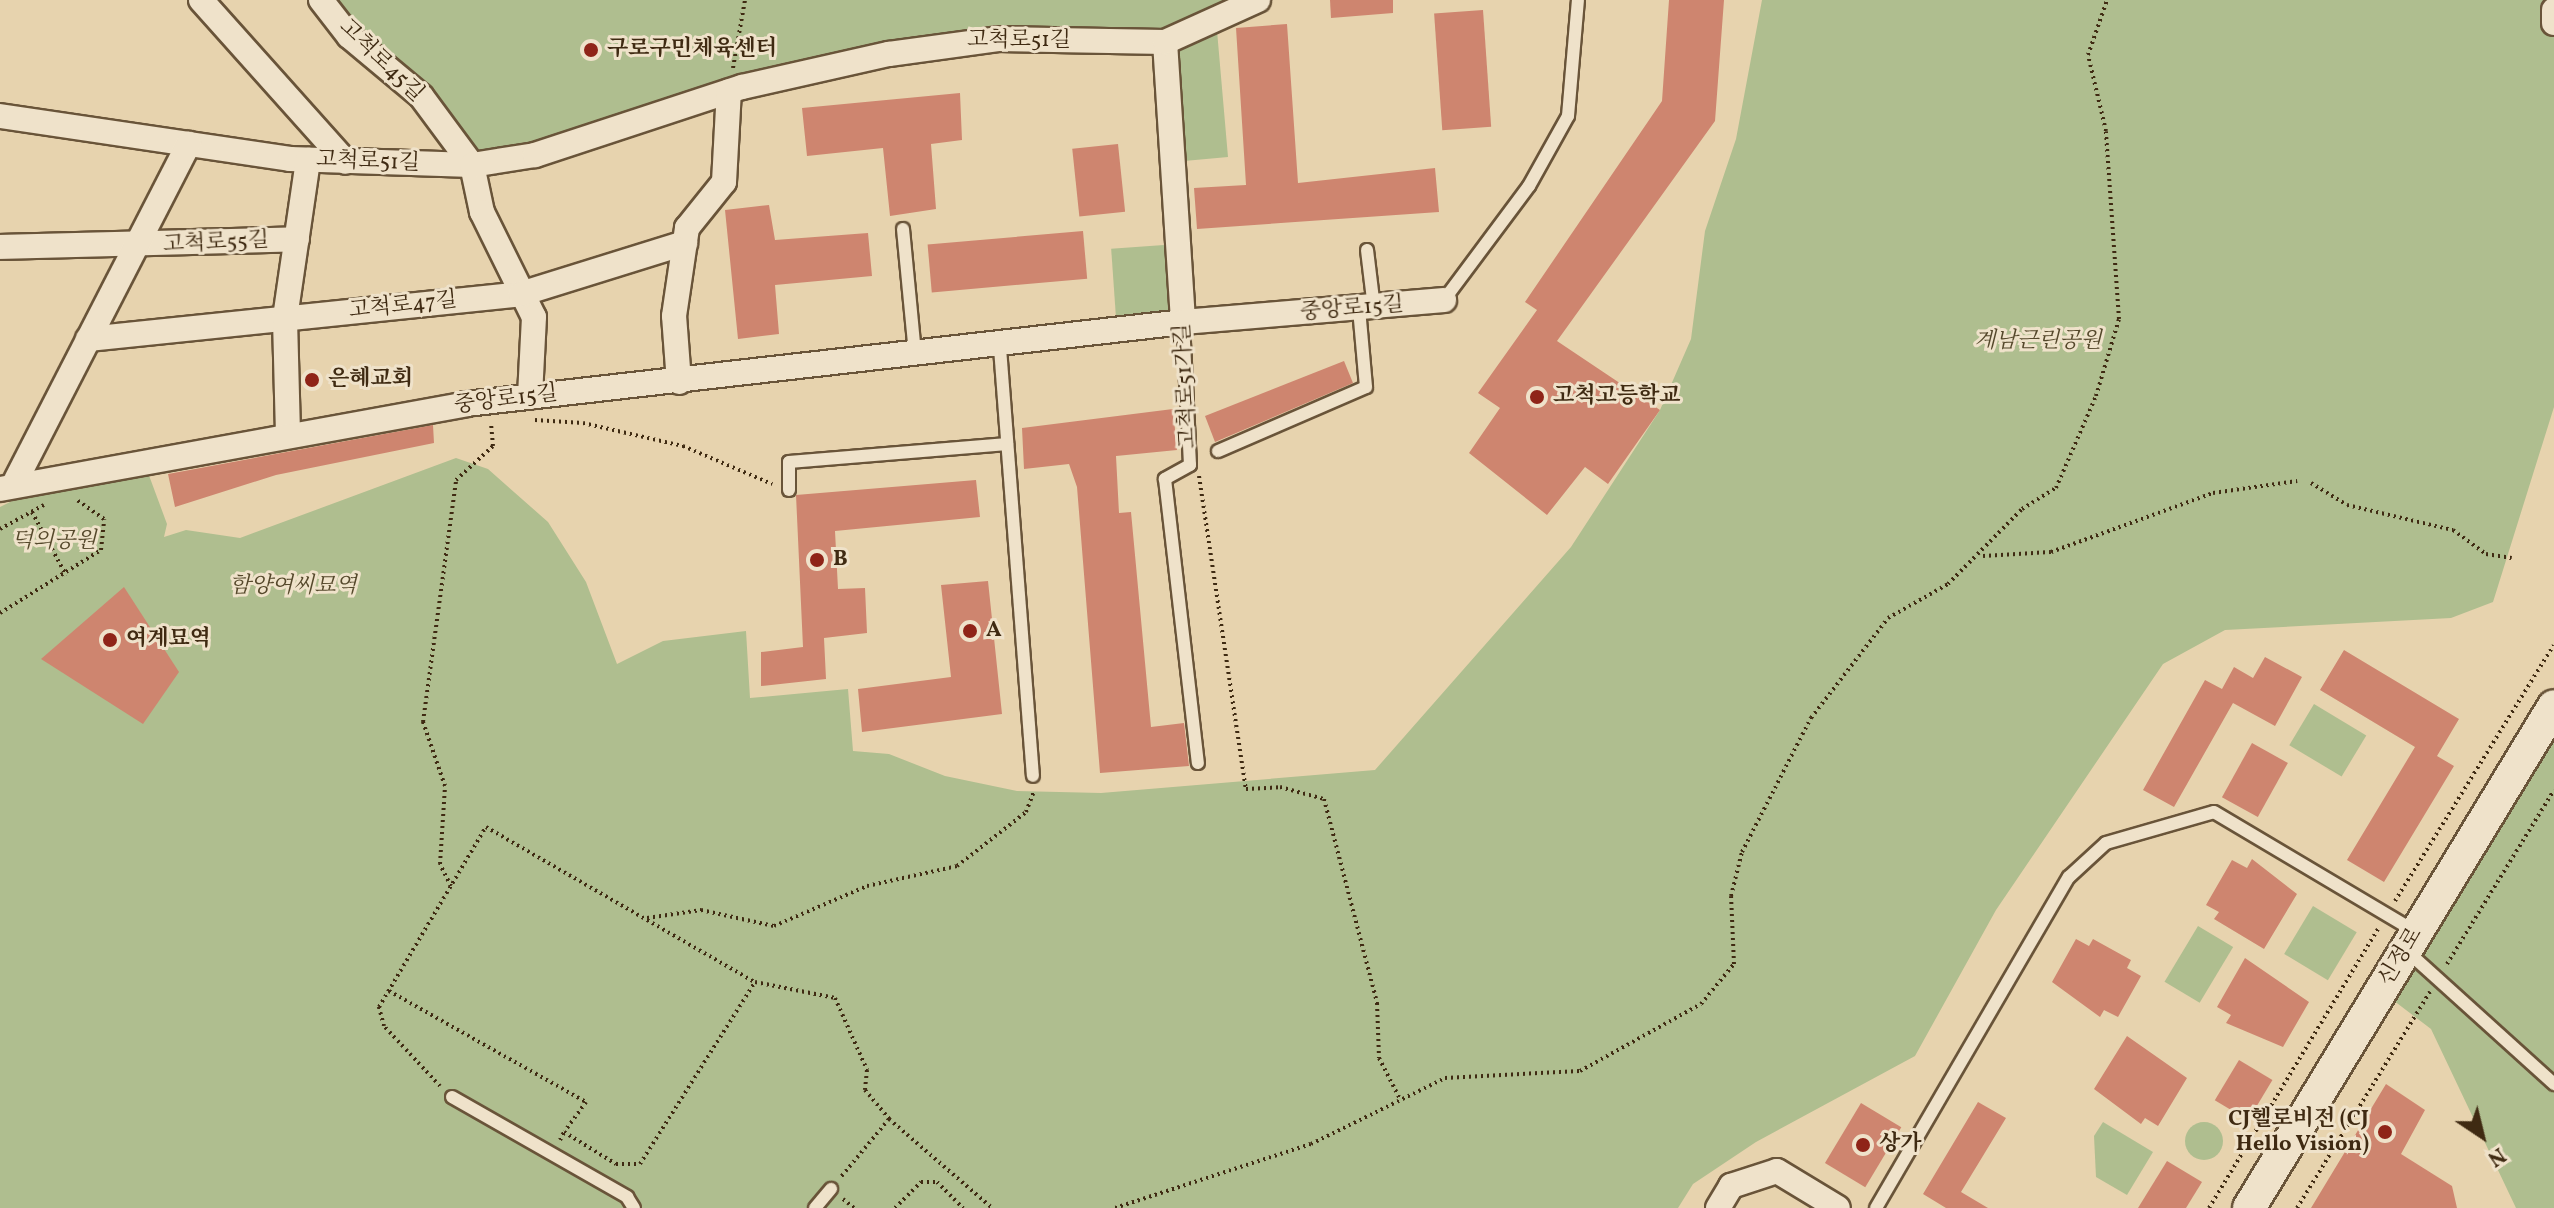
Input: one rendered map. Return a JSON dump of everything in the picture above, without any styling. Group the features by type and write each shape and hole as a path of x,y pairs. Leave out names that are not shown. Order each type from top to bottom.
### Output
{"main road":[{"name":"신정로","path":"2249,1208 2554,706"}],"street":[{"path":"201,0 346,162"},
{"name":"고척로45길","path":"321,0 349,36 421,96 472,165 482,212 534,317 527,409"},
{"name":"고척로51길","path":"0,116 308,160 472,165 535,155 729,91 948,42 1165,42 1258,0"},
{"path":"2554,10 2554,23"},
{"name":"고척로51가길","path":"1165,42 1183,322"},
{"path":"679,382 674,316 687,228 724,182 729,91"},
{"name":"고척로55길","path":"88,339 189,144"},
{"path":"288,434 285,318 308,160"},
{"name":"고척로55길","path":"0,247 136,247 297,239"},
{"path":"521,294 685,243"},
{"name":"고척로47길","path":"88,339 521,294"},
{"name":"중앙로15길","path":"4,486 288,434 495,414 679,382 1000,348 1183,322 1444,300"},
{"name":"중앙로15길","path":"4,486 88,339"},
{"path":"1718,1208 1731,1186 1777,1171 1838,1208"}],"lane":[{"name":"중앙로15길","path":"1444,300 1553,149 1568,116 1567,76 1578,0"},
{"path":"903,229 915,357"},
{"path":"1218,451 1366,387 1367,250"},
{"name":"고척로51가길","path":"1183,322 1190,465 1165,479 1198,763"},
{"path":"1000,348 1033,776"},
{"path":"789,490 789,462 1007,444"},
{"path":"1876,1208 2069,877 2106,843 2214,812 2411,941 2438,979 2554,1084"},
{"path":"452,1097 627,1197 634,1208"},
{"path":"815,1208 831,1189"}],"path":[{"path":"729,91 745,0"},
{"path":"1115,1208 1311,1144 1445,1078 1580,1071 1701,1004 1734,964 1731,896 1742,852 1811,718 1888,618 1983,556 2022,509 2056,488 2119,319 2106,131 2088,55 2107,0"},
{"path":"527,409 683,446 789,490"},
{"path":"451,886 440,864 445,786 423,722 456,480 493,446 495,414"},
{"path":"1190,465 1205,484 1246,789 1280,787 1324,799 1377,1003 1379,1058 1400,1099"},
{"path":"1983,556 2051,552 2213,493 2297,481"},
{"path":"2311,483 2347,505 2453,530 2486,554 2512,558"},
{"path":"0,613 94,560 107,539 100,513 66,497"},
{"path":"0,529 56,499"},
{"path":"32,512 66,575"},
{"path":"644,918 701,910 774,926 867,886 957,866 1026,812 1033,776"},
{"path":"2297,1208 2554,790"},
{"path":"452,1097 384,1026 379,1007 486,827 755,982 835,998 867,1070 865,1090 889,1119 992,1208"},
{"path":"564,1132 616,1164 640,1164 755,982"},
{"path":"389,991 586,1102 564,1132 553,1155"},
{"path":"831,1189 889,1119"},
{"path":"895,1208 921,1182 937,1182 963,1208"}],"green space":[{"path":"321,0 1258,0 1216,19 1228,157 1173,162 1165,42 948,42 472,165"},
{"name":"계남근린공원","path":"1762,0 2554,0 2554,407 2493,602 2451,618 2225,630 2163,664 1996,910 1915,1056 1756,1142 1693,1184 1678,1208 0,1208 0,507 26,494 147,470 167,524 164,537 186,530 240,538 456,458 488,469 548,522 586,582 617,664 663,641 746,631 750,698 848,689 853,751 889,754 945,776 1017,791 1101,793 1375,770 1571,547 1660,410 1691,339 1705,231 1736,139"},
{"path":"1178,244 1183,322 1117,326 1111,249"},
{"path":"2314,704 2366,735 2342,777 2289,745"},
{"path":"2554,706 2554,1208 2516,1208 2431,1029 2381,991"},
{"path":"2313,906 2357,932 2328,980 2284,954"},
{"path":"2198,926 2233,947 2200,1003 2165,982"},
{"path":"2103,1122 2153,1152 2127,1195 2096,1177 2094,1136"},
{"path":"2204,1122 2218,1127 2223,1141 2218,1155 2204,1160 2190,1155 2185,1141 2190,1127"}],"building":[{"path":"1330,0 1393,0 1393,13 1331,18"},
{"path":"1669,0 1724,0 1715,121 1557,341 1660,410 1608,484 1585,467 1547,515 1469,453 1500,408 1478,393 1537,310 1525,302 1662,101"},
{"path":"1483,10 1491,127 1442,130 1434,13"},
{"path":"1287,24 1298,183 1435,168 1439,212 1197,229 1194,188 1246,185 1236,28"},
{"path":"960,93 962,140 931,144 936,209 890,216 883,148 807,156 802,108"},
{"path":"1118,144 1125,212 1079,216 1072,149"},
{"path":"769,205 775,240 868,233 872,276 775,285 779,334 738,339 725,210"},
{"path":"1083,231 1087,279 932,292 928,245"},
{"path":"1344,361 1353,383 1215,442 1205,416"},
{"path":"1173,409 1177,450 1116,456 1119,513 1131,512 1151,727 1184,723 1189,766 1100,773 1077,487 1069,464 1024,469 1022,428"},
{"path":"433,425 434,443 276,475 175,507 168,474"},
{"name":"B","path":"976,480 980,517 835,531 838,589 865,588 867,633 824,638 826,679 761,686 761,652 803,647 796,495"},
{"name":"A","path":"988,581 1002,714 862,732 858,689 951,677 941,585"},
{"name":"여계묘역","path":"124,587 179,672 143,724 41,659"},
{"path":"2344,650 2459,719 2437,756 2454,766 2384,882 2347,860 2415,747 2320,690"},
{"path":"2265,657 2302,677 2275,726 2233,703 2174,807 2143,790 2205,680 2222,689 2234,667 2253,678"},
{"path":"2252,743 2288,763 2258,817 2222,797"},
{"path":"2252,859 2297,894 2264,949 2214,919 2219,912 2206,905 2232,860 2247,868"},
{"path":"2076,939 2089,946 2093,939 2131,960 2127,968 2141,976 2118,1017 2104,1010 2100,1017 2052,982"},
{"path":"2245,958 2309,1002 2283,1047 2226,1023 2231,1015 2217,1007"},
{"path":"2127,1036 2187,1078 2158,1126 2145,1118 2141,1124 2094,1089"},
{"path":"2239,1060 2272,1080 2248,1120 2215,1100"},
{"name":"CJ헬로비전 (CJ Hello Vision)","path":"2386,1084 2425,1110 2401,1154 2452,1186 2457,1208 2311,1208"},
{"path":"1978,1102 2006,1118 1961,1192 1988,1208 1946,1208 1923,1194"},
{"name":"상가","path":"1861,1103 1901,1127 1865,1187 1825,1163"},
{"path":"2167,1161 2202,1182 2186,1208 2138,1208"}],"place":[{"name":"구로구민체육센터","path":"591,50"},
{"name":"은혜교회","path":"312,380"},
{"name":"고척고등학교","path":"1537,397"},
{"name":"B","path":"817,560"},
{"name":"A","path":"970,631"},
{"name":"여계묘역","path":"110,640"},
{"name":"CJ헬로비전 (CJ Hello Vision)","path":"2385,1132"},
{"name":"상가","path":"1863,1145"}],"park label":[{"name":"덕의공원","path":"54,542"},
{"name":"함양여씨묘역","path":"293,587"}]}
